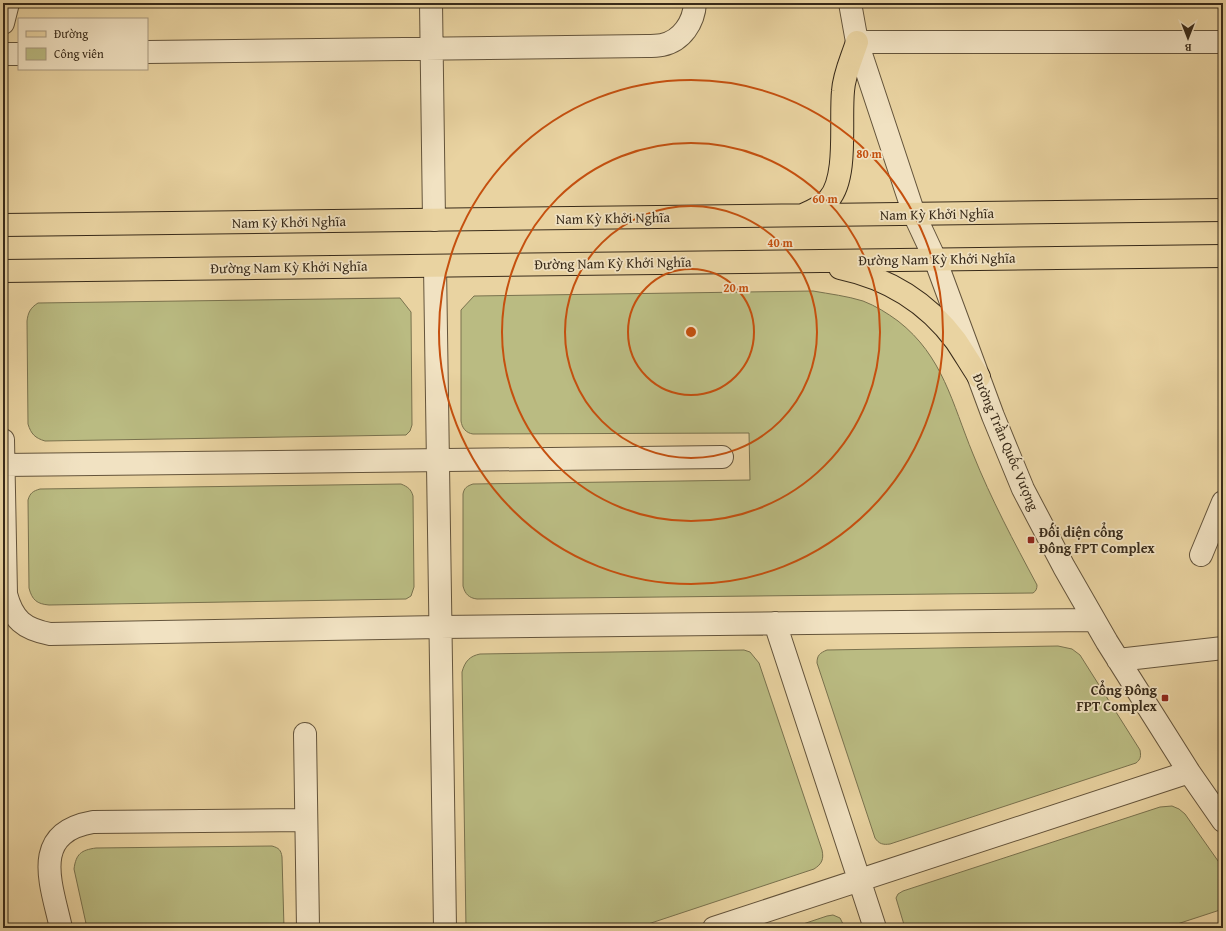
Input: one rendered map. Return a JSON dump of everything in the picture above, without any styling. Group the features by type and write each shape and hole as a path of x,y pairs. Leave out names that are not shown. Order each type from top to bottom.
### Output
{"main road":[{"path":"802,215 818,208 829,199 836,187 841,172 844,84 857,42"},
{"name":"Nam Kỳ Khởi Nghĩa","path":"3,225 1223,210"},
{"name":"Đường Nam Kỳ Khởi Nghĩa","path":"3,271 1223,256"},
{"path":"809,261 853,270 874,277 912,298 942,324 979,377"}],"street":[{"path":"3,23 8,3"},
{"path":"431,3 434,220"},
{"path":"148,52 664,45 679,38 690,25 695,3"},
{"name":"Đường Trần Quốc Vượng","path":"850,3 857,42 914,214 935,259 993,416 1023,489 1064,567 1118,660 1189,772 1223,821"},
{"path":"857,42 1223,42"},
{"path":"3,54 18,54"},
{"path":"435,266 445,928"},
{"path":"3,440 6,594 9,606 15,617 24,625 36,631 50,634 440,627 1094,620"},
{"path":"4,465 722,457"},
{"path":"1201,555 1223,502"},
{"path":"775,624 875,928"},
{"path":"1118,660 1223,648"},
{"path":"305,734 308,928"},
{"path":"714,928 1189,772"},
{"path":"61,928 51,883 49,864 51,852 55,844 62,835 72,828 82,824 94,822 306,820"}],"green space":[{"path":"813,291 857,299 877,307 898,321 926,349 936,365 952,399 973,454 995,504 1037,585 1036,590 1033,593 477,599 470,597 466,593 463,586 463,492 467,486 473,484 750,480 749,433 473,434 466,431 462,426 461,421 461,310 474,296"},
{"path":"400,298 411,312 412,425 410,431 406,435 45,441 34,435 29,427 27,321 30,311 38,303"},
{"path":"401,484 409,488 413,496 414,587 411,596 406,599 49,605 41,604 36,601 33,598 29,588 28,500 32,493 40,489"},
{"path":"1058,646 1072,649 1080,655 1140,750 1138,762 890,844 878,842 875,838 817,663 819,655 827,650"},
{"path":"744,650 750,652 759,663 822,850 822,861 819,865 814,869 636,928 466,928 462,672 468,660 473,656 480,654"},
{"path":"1172,806 1185,814 1223,868 1223,909 1165,928 905,928 896,898 898,894 903,891 1160,807"},
{"path":"272,846 279,850 282,857 284,928 87,928 74,869 78,856 87,850 96,848"},
{"path":"833,915 840,918 845,928 791,928 827,916"}],"place":[{"name":"Đối diện cổng Đông FPT Complex","path":"1031,540"},
{"name":"Cổng Đông FPT Complex","path":"1165,698"}]}
